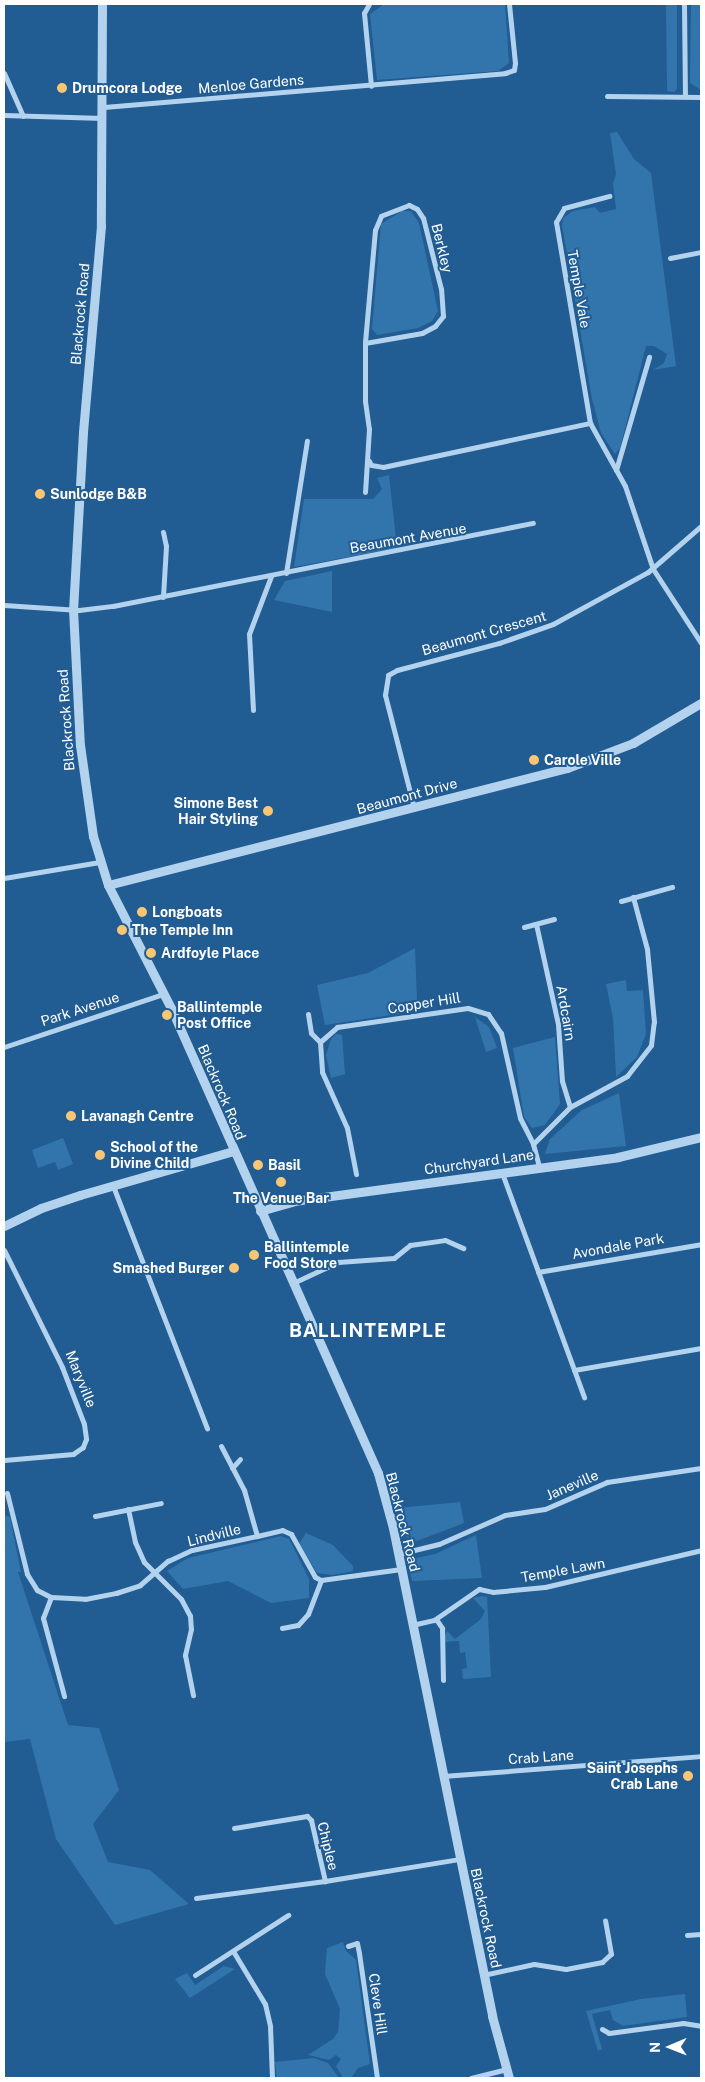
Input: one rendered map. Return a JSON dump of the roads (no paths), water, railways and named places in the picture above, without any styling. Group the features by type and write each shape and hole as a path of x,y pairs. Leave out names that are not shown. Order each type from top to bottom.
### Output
{"street":[{"name":"Blackrock Road","path":"102,4 104,107 99,265 84,425 73,609 82,764 100,862 108,885 163,994 292,1284 367,1444 385,1494 483,1974 508,2074"},
{"path":"369,4 364,12 372,86"},
{"name":"Menloe Gardens","path":"104,107 490,76 514,70 509,4"},
{"path":"684,4 685,96"},
{"path":"4,73 23,116"},
{"path":"607,96 701,96"},
{"path":"4,115 103,118"},
{"name":"Temple Vale","path":"609,196 564,208 556,222 590,423 631,502 652,569"},
{"name":"Berkley","path":"365,343 429,330 443,316 441,289 422,218 418,209 409,205 381,216 376,224 365,343 365,400 369,429 369,456"},
{"path":"670,258 701,252"},
{"path":"616,470 649,357"},
{"path":"369,456 371,465 384,467 590,423"},
{"path":"286,573 307,441"},
{"path":"365,492 369,456"},
{"name":"Beaumont Avenue","path":"4,605 73,609 163,597 533,523"},
{"path":"701,526 652,569 701,643"},
{"path":"163,532 166,546 163,597"},
{"name":"Beaumont Crescent","path":"414,808 385,695 388,675 396,670 541,630 652,569"},
{"path":"253,710 249,634 271,576"},
{"name":"Beaumont Drive","path":"108,885 586,763 633,743 701,703"},
{"path":"4,878 100,862"},
{"path":"621,900 672,887"},
{"path":"533,1144 570,1107 627,1076 651,1045 654,1022 647,949 633,897"},
{"path":"524,927 554,919"},
{"name":"Ardcairn","path":"536,924 558,1024 562,1081 570,1107"},
{"name":"Park Avenue","path":"4,1047 163,994"},
{"name":"Copper Hill","path":"320,1042 336,1027 468,1008 483,1011 496,1023 501,1033 520,1118 533,1144 539,1167"},
{"path":"308,1014 311,1034 320,1042 320,1066 347,1128 356,1174"},
{"name":"Churchyard Lane","path":"260,1211 294,1202 618,1157 701,1136"},
{"path":"4,1226 41,1208 233,1151"},
{"path":"502,1173 584,1397"},
{"path":"113,1186 207,1428"},
{"path":"292,1284 338,1262 394,1258 410,1245 445,1240 463,1248"},
{"name":"Avondale Park","path":"538,1272 701,1244"},
{"name":"Maryville","path":"4,1250 62,1367 84,1424 86,1439 83,1447 73,1454 4,1460"},
{"path":"574,1370 701,1348"},
{"name":"Lindville","path":"221,1446 247,1498 257,1536"},
{"path":"232,1468 240,1459"},
{"name":"Janeville","path":"398,1554 439,1544 505,1515 545,1509 607,1482 701,1468"},
{"path":"8,1493 30,1580 36,1590 51,1596 43,1618 64,1696"},
{"path":"95,1516 161,1503"},
{"path":"4,1509 11,1507"},
{"path":"128,1509 135,1542 153,1574 181,1600 190,1616 191,1630 185,1655 194,1695"},
{"name":"Lindville","path":"51,1596 102,1597 140,1585 168,1562 192,1550 282,1530 292,1534 315,1577 321,1580"},
{"name":"Temple Lawn","path":"412,1625 436,1619 479,1589 493,1592 545,1587 701,1550"},
{"path":"282,1628 298,1625 308,1614 321,1580 401,1569"},
{"path":"436,1619 442,1628 444,1680"},
{"name":"Crab Lane","path":"443,1776 701,1756"},
{"name":"Chiplee","path":"234,1828 307,1816 311,1820 325,1881 460,1859"},
{"path":"196,1898 325,1881"},
{"path":"195,1975 288,1915"},
{"path":"483,1974 534,1964 566,1969 602,1962 611,1954 605,1921"},
{"path":"687,1935 701,1934"},
{"name":"Cleve Hill","path":"348,1946 357,1943 377,2078"},
{"path":"233,1952 265,2004 270,2024 272,2078"},
{"path":"602,2029 609,2033 683,2023 701,2026"},
{"path":"470,2078 508,2074"}],"place":[{"name":"Drumcora Lodge","path":"62,88"},
{"name":"Sunlodge B&B","path":"40,494"},
{"name":"Carole Ville","path":"534,760"},
{"name":"Simone Best Hair Styling","path":"268,811"},
{"name":"Longboats","path":"142,912"},
{"name":"The Temple Inn","path":"122,930"},
{"name":"Ardfoyle Place","path":"151,953"},
{"name":"Ballintemple Post Office","path":"167,1015"},
{"name":"Lavanagh Centre","path":"71,1116"},
{"name":"School of the Divine Child","path":"100,1155"},
{"name":"Basil","path":"258,1165"},
{"name":"The Venue Bar","path":"281,1182"},
{"name":"Ballintemple Food Store","path":"254,1255"},
{"name":"Smashed Burger","path":"234,1268"},
{"name":"Saint Josephs Crab Lane","path":"688,1776"}],"district":[{"name":"BALLINTEMPLE","path":"368,1331"}]}
